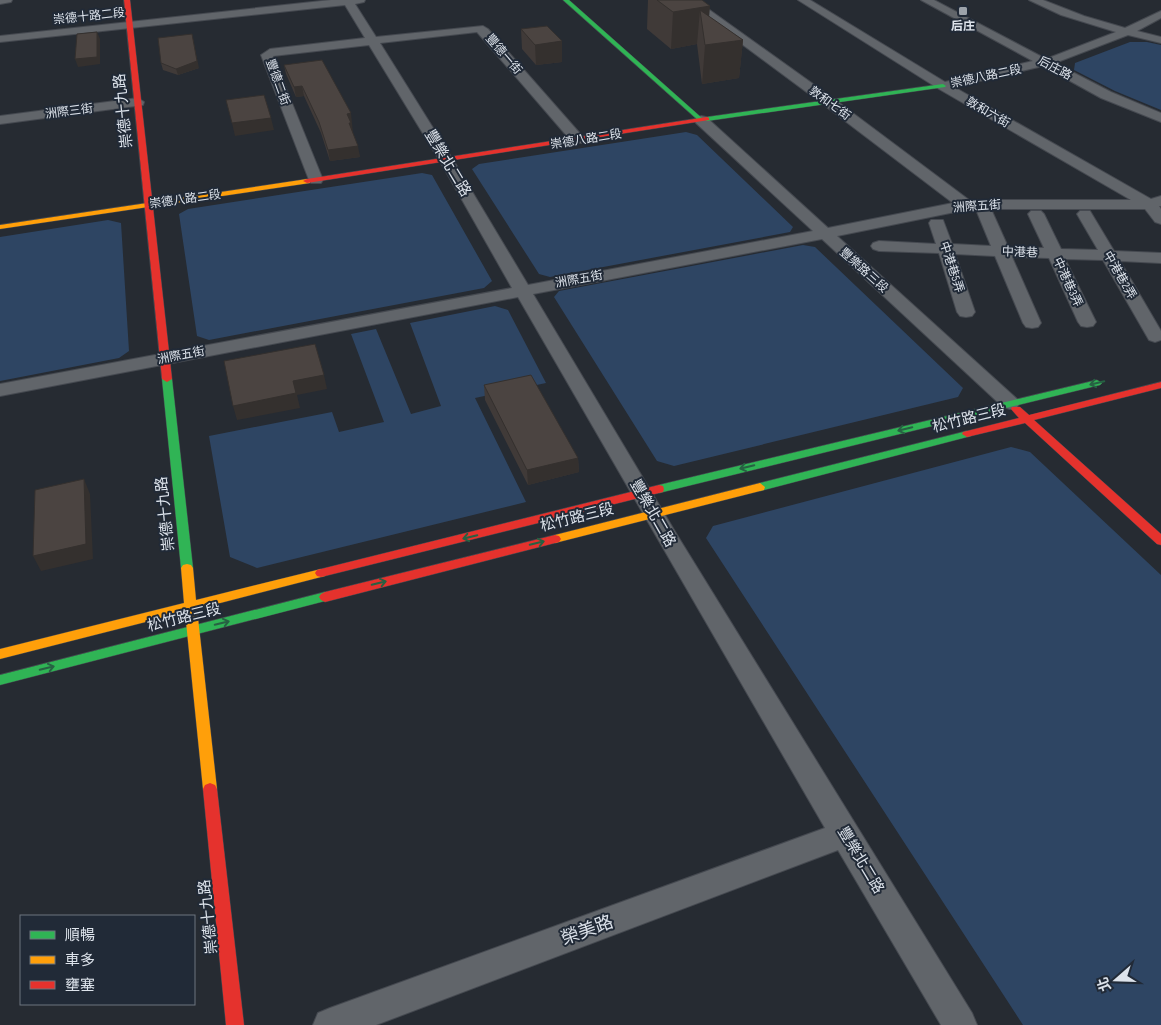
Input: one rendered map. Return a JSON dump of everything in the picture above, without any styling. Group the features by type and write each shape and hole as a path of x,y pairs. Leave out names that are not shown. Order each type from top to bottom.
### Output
{"street":[{"path":"0,1 7,0"},
{"name":"崇德十九路","path":"126,0 235,1025"},
{"name":"崇德十路二段","path":"0,39 352,0"},
{"name":"豐樂北二路","path":"352,0 372,40 447,160 642,493 960,1025"},
{"name":"豐樂路三段","path":"566,0 701,120 823,234 1161,541"},
{"name":"敦和六街","path":"803,0 943,86 1155,203"},
{"name":"后庄路","path":"926,0 1106,95 1161,118"},
{"path":"1034,0 1062,13 1161,40"},
{"name":"敦和七街","path":"707,1 693,3 829,102 965,205"},
{"name":"崇德八路二段","path":"0,227 701,120 943,86 1044,63 1126,32 1161,14"},
{"name":"豐德一街","path":"372,40 465,28 482,30 578,140"},
{"name":"豐德二街","path":"316,180 267,55 274,52 372,40"},
{"name":"洲際三街","path":"0,120 138,102"},
{"path":"1155,203 1161,219"},
{"name":"洲際五街","path":"0,390 823,234 965,205 1155,203"},
{"path":"985,212 1032,323"},
{"name":"中港巷3弄","path":"1036,214 1087,322"},
{"name":"中港巷2弄","path":"1085,214 1155,336"},
{"name":"中港巷5弄","path":"937,223 966,312"},
{"name":"中港巷","path":"891,263 882,246 1161,258"},
{"name":"松竹路三段","path":"0,654 642,493 1112,379"},
{"name":"松竹路三段","path":"0,680 1161,385"},
{"name":"榮美路","path":"330,1025 845,834"}],"shaded area":[{"path":"1130,42 1147,42 1161,45 1161,110 1115,91 1074,70 1075,63"},
{"path":"686,132 697,135 793,227 790,232 550,277 539,274 472,169 479,164"},
{"path":"422,173 432,175 492,281 484,288 209,340 197,336 179,214 188,209"},
{"path":"108,220 121,223 129,351 119,358 0,381 0,237"},
{"path":"803,245 815,247 963,388 958,397 674,466 657,461 554,297 559,291"},
{"path":"495,306 508,310 546,383 475,398 526,502 257,568 230,557 209,436 332,412 339,432 384,422 351,334 376,329 411,414 441,406 410,323"},
{"path":"1011,447 1030,452 1161,575 1161,1025 1023,1025 706,538 713,526"}],"building":[{"path":"657,0 702,0 710,6 673,12"},
{"path":"700,10 743,40 705,45"},
{"path":"547,26 562,41 535,45 521,29"},
{"path":"97,32 97,57 75,59 77,34"},
{"path":"192,34 197,61 176,69 161,63 158,38"},
{"path":"322,60 351,113 347,114 358,146 328,150 319,122 302,86 294,87 284,65"},
{"path":"264,95 271,118 232,123 226,100"},
{"path":"315,344 324,375 293,381 296,393 233,406 224,361"},
{"path":"531,375 578,458 527,470 484,385"},
{"path":"84,479 86,544 33,556 35,490"}],"traffic: fast":[{"path":"566,0 701,120"},
{"path":"707,119 943,86"},
{"path":"167,379 187,568"},
{"path":"659,489 1097,383"},
{"path":"760,487 967,434"},
{"path":"0,680 325,597"}],"traffic: slow":[{"path":"0,227 307,181"},
{"path":"555,539 760,487"},
{"path":"187,568 210,789"},
{"path":"0,654 321,573"}],"traffic: jam":[{"path":"127,0 167,379"},
{"path":"307,181 707,119"},
{"path":"967,434 1161,385"},
{"path":"1016,409 1161,541"},
{"path":"321,573 659,489"},
{"path":"325,597 555,539"},
{"path":"210,789 235,1025"}],"place":[{"name":"后庄","path":"963,11"}]}
